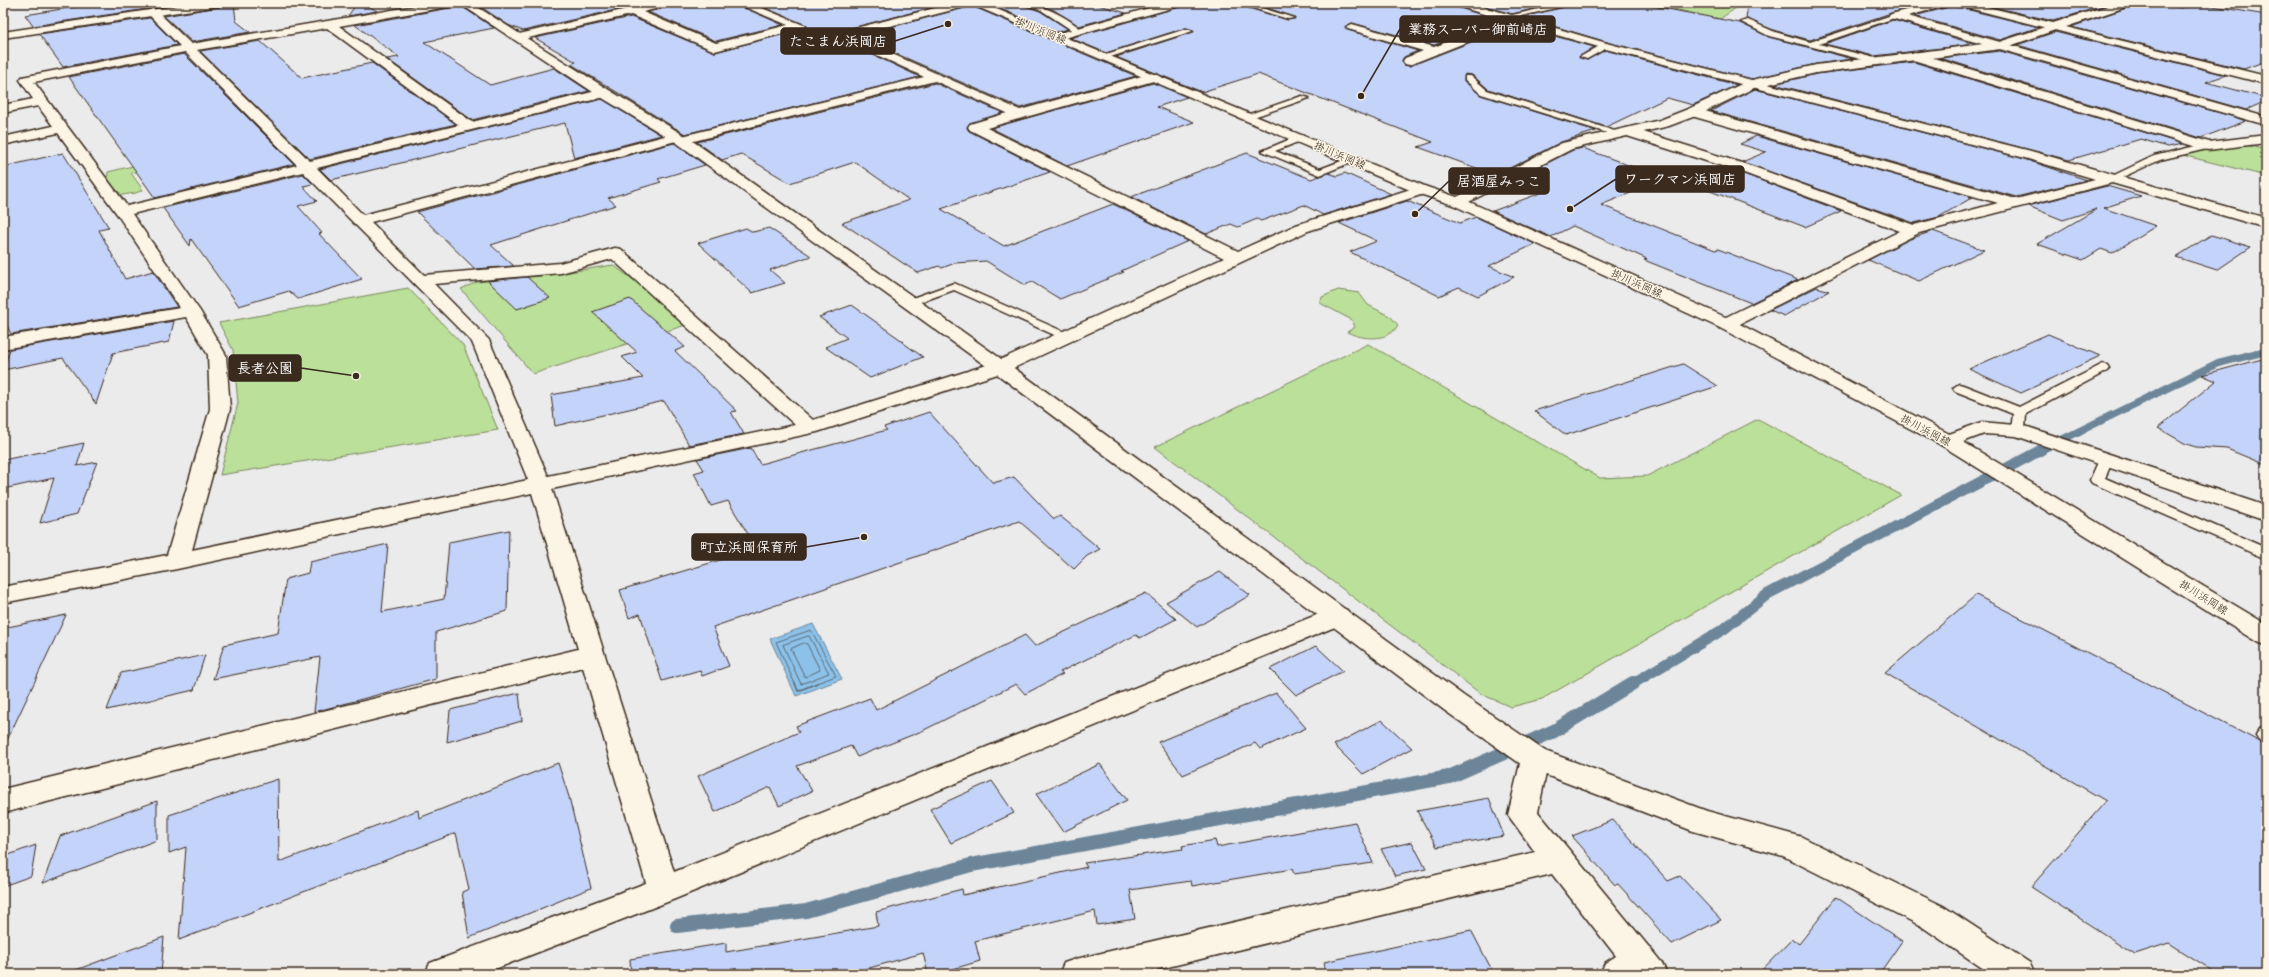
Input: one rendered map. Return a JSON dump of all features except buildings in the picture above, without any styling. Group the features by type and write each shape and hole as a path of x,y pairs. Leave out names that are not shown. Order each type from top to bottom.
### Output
{"street":[{"path":"3,35 218,3"},
{"path":"177,561 220,409 217,355 191,311 123,212 26,80 188,48 452,3"},
{"path":"464,3 604,93 679,139 911,302 1000,366 1454,703 1535,759 1704,822 1791,846 1932,916 2018,974"},
{"path":"519,37 667,3"},
{"path":"632,11 715,47 800,26 740,3"},
{"path":"968,3 840,36 933,78 1019,114"},
{"name":"掛川浜岡線","path":"973,3 1104,56 1422,190 1458,202 1726,324 1948,440 2266,636"},
{"path":"1057,37 1179,3"},
{"path":"1895,16 1948,3"},
{"path":"1958,3 2266,80"},
{"path":"1458,202 1567,146 1664,123 1693,112 1752,84 1816,70 2001,45 2128,3"},
{"path":"1465,4 1606,46 2026,154 2266,223"},
{"path":"152,12 480,340 540,484 664,890"},
{"path":"1895,16 2266,121"},
{"path":"1409,61 1511,18"},
{"path":"328,23 469,126"},
{"path":"1352,27 1434,51"},
{"path":"1914,56 2208,146 2266,139"},
{"path":"1153,77 975,127 1236,257"},
{"path":"361,220 679,139 933,78"},
{"path":"123,212 604,93"},
{"path":"3,109 41,101"},
{"path":"1693,112 2017,204"},
{"path":"3,141 61,128"},
{"path":"1624,133 1750,170 1913,230"},
{"path":"1726,324 1913,230 2111,179"},
{"path":"3,594 177,561 810,428 1000,366 1302,228 1422,190"},
{"path":"420,280 561,268 615,253 810,428"},
{"path":"3,343 191,311"},
{"path":"1948,440 1982,428 2019,421 2106,460 2266,514"},
{"path":"442,974 664,890 1338,616"},
{"path":"3,801 592,655"},
{"path":"1535,759 1523,815 1558,860 1634,969"},
{"path":"1076,974 1558,860"}],"lane":[{"path":"1023,3 1043,9 1079,31"},
{"path":"1239,3 1290,18"},
{"path":"1511,18 1575,3"},
{"path":"1811,44 1895,16"},
{"path":"1745,22 1772,34 1876,61"},
{"path":"1104,56 1189,31"},
{"path":"1584,56 1606,46"},
{"path":"1468,78 1484,92 1624,133"},
{"path":"1248,116 1305,98"},
{"path":"1300,138 1267,151 1320,172 1352,160"},
{"path":"2111,179 2156,158 2208,146"},
{"path":"911,302 954,286 1065,336"},
{"path":"1959,388 2019,421 2103,368"},
{"path":"2106,460 2097,480 2266,554"}],"shaded area":[{"path":"1102,3 1167,3 1132,12"}],"green space":[{"path":"1645,3 1743,3 1720,19"},
{"path":"2246,145 2266,150 2266,176 2178,154"},
{"path":"157,160 161,166 131,173 143,190 136,193 122,195 107,181 108,172"},
{"path":"613,265 692,323 533,374 461,289 477,282 551,275"},
{"path":"408,288 463,345 498,430 220,475 238,403 233,350 219,323"},
{"path":"1338,290 1359,293 1368,305 1391,317 1398,325 1394,331 1382,337 1375,338 1360,337 1347,332 1355,327 1352,320 1320,303 1322,297"},
{"path":"1368,344 1600,478 1647,476 1758,419 1901,495 1542,699 1511,707 1481,694 1155,447"}],"water":[{"path":"813,624 842,679 796,696 770,639"}],"waterway":[{"path":"2041,450 2218,363 2266,351"},
{"path":"1632,684 1724,629 1768,594 2041,450"},
{"path":"677,926 806,911 971,865 1449,777 1554,731 1633,683"}],"place":[{"name":"たこまん浜岡店","path":"948,24"},
{"name":"業務スーパー御前崎店","path":"1361,96"},
{"name":"ワークマン浜岡店","path":"1570,209"},
{"name":"居酒屋みっこ","path":"1415,214"},
{"name":"長者公園","path":"356,376"},
{"name":"町立浜岡保育所","path":"864,537"}]}
